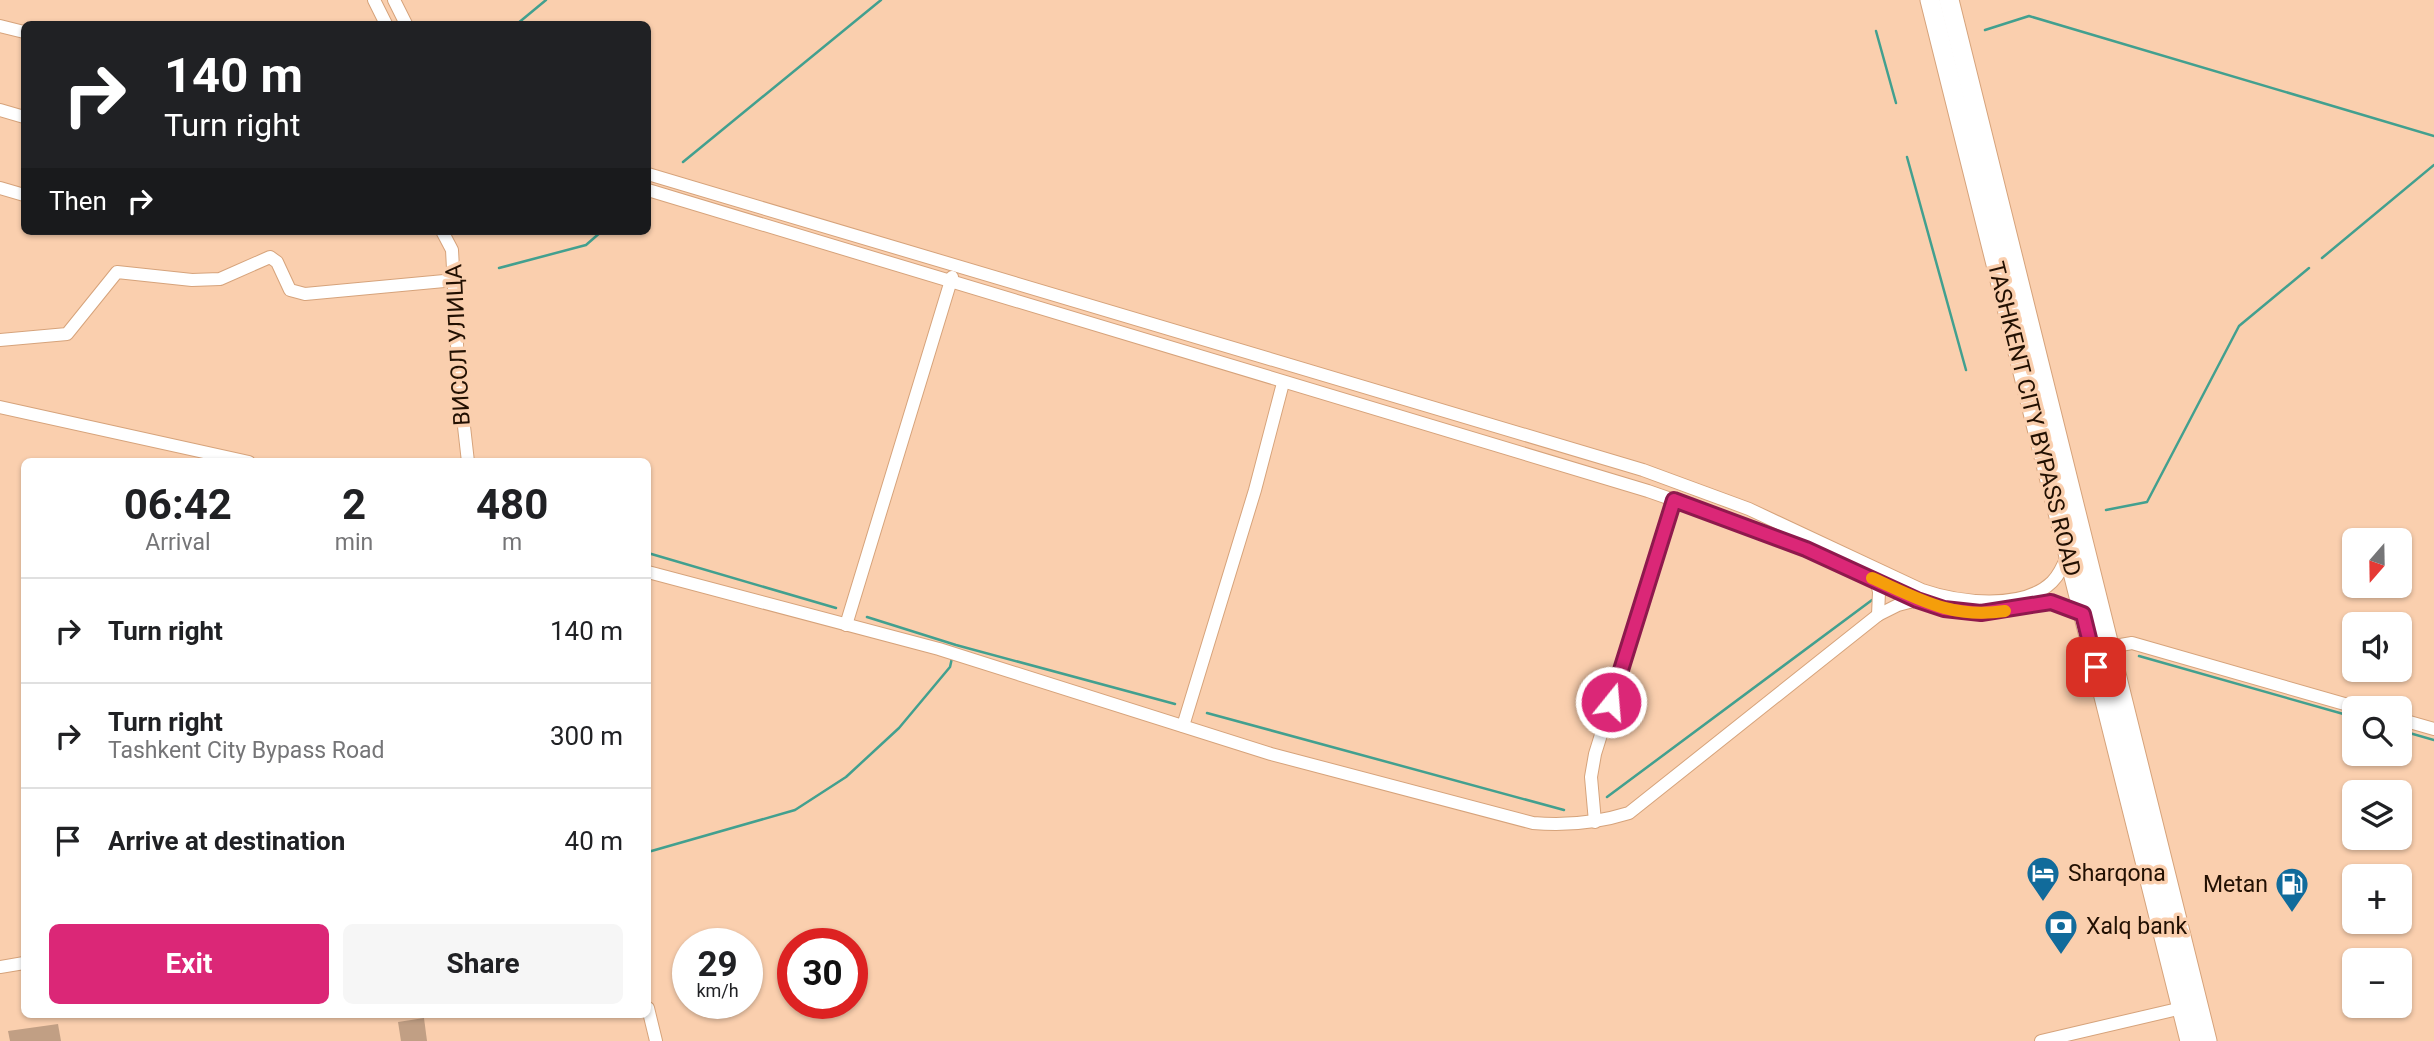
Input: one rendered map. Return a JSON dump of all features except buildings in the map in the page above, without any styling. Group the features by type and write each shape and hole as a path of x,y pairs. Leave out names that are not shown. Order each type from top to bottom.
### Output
{"highway":[{"name":"TASHKENT CITY BYPASS ROAD","path":"1930,0 2002,252 2109,648 2207,1041"},
{"name":"TASHKENT CITY BYPASS ROAD","path":"1949,0 2068,554 2190,1041"}],"street":[{"path":"374,0 384,21"},
{"path":"394,0 404,21"},
{"path":"0,26 21,31"},
{"path":"0,110 21,116"},
{"path":"651,175 1688,485 1749,509 1922,590 1951,599 2002,600 2035,593 2054,580 2068,554"},
{"path":"0,188 21,194"},
{"path":"651,191 1674,500 1768,533 1876,579 1917,600 1944,609 1981,613 2051,602 2083,614"},
{"name":"ВИСОЛ УЛИЦА","path":"444,235 452,250 459,382 468,458"},
{"path":"0,340 67,334 117,272 192,280 220,279 270,257 277,262 290,290 305,294 455,280"},
{"path":"846,625 955,267"},
{"path":"1183,726 1251,503 1283,383"},
{"path":"0,407 230,458"},
{"path":"1424,424 1430,407"},
{"path":"1595,822 1591,777 1595,754 1674,500"},
{"path":"651,573 954,654 1271,754 1533,823 1566,826 1629,813 1878,615 1898,605 1917,600"},
{"path":"1876,579 1879,592 1878,615"},
{"path":"2109,648 2132,643 2342,703"},
{"path":"2412,723 2434,729"},
{"path":"0,967 21,964"},
{"path":"2041,1041 2182,1008"},
{"path":"650,1018 656,1041"}],"shaded area":[{"path":"424,1018 427,1041 401,1041 398,1022"},
{"path":"58,1024 61,1041 10,1041 8,1031"}],"waterway":[{"path":"521,21 546,0"},
{"path":"683,162 881,0"},
{"path":"1985,30 2029,16 2434,136"},
{"path":"1876,31 1896,103"},
{"path":"1907,157 1966,370"},
{"path":"2322,258 2434,165"},
{"path":"499,268 586,245 597,235"},
{"path":"2106,510 2147,502 2239,326 2309,268"},
{"path":"651,554 836,608"},
{"path":"1607,797 1872,600"},
{"path":"867,617 956,645 1175,704"},
{"path":"2139,656 2342,714"},
{"path":"651,851 795,810 846,777 899,728 950,667 952,658"},
{"path":"1207,713 1564,810"},
{"path":"2412,734 2434,740"}],"slow traffic":[{"path":"1872,578 1931,606 1966,612 2005,611"}],"place":[{"name":"Sharqona","path":"2043,903"},
{"name":"Metan","path":"2292,914"},
{"name":"Xalq bank","path":"2061,956"}],"route":[{"path":"1611,702 1674,500 1768,533 1876,579 1931,606 1981,613 2018,609 2041,603 2060,604 2083,614 2096,667"}]}
